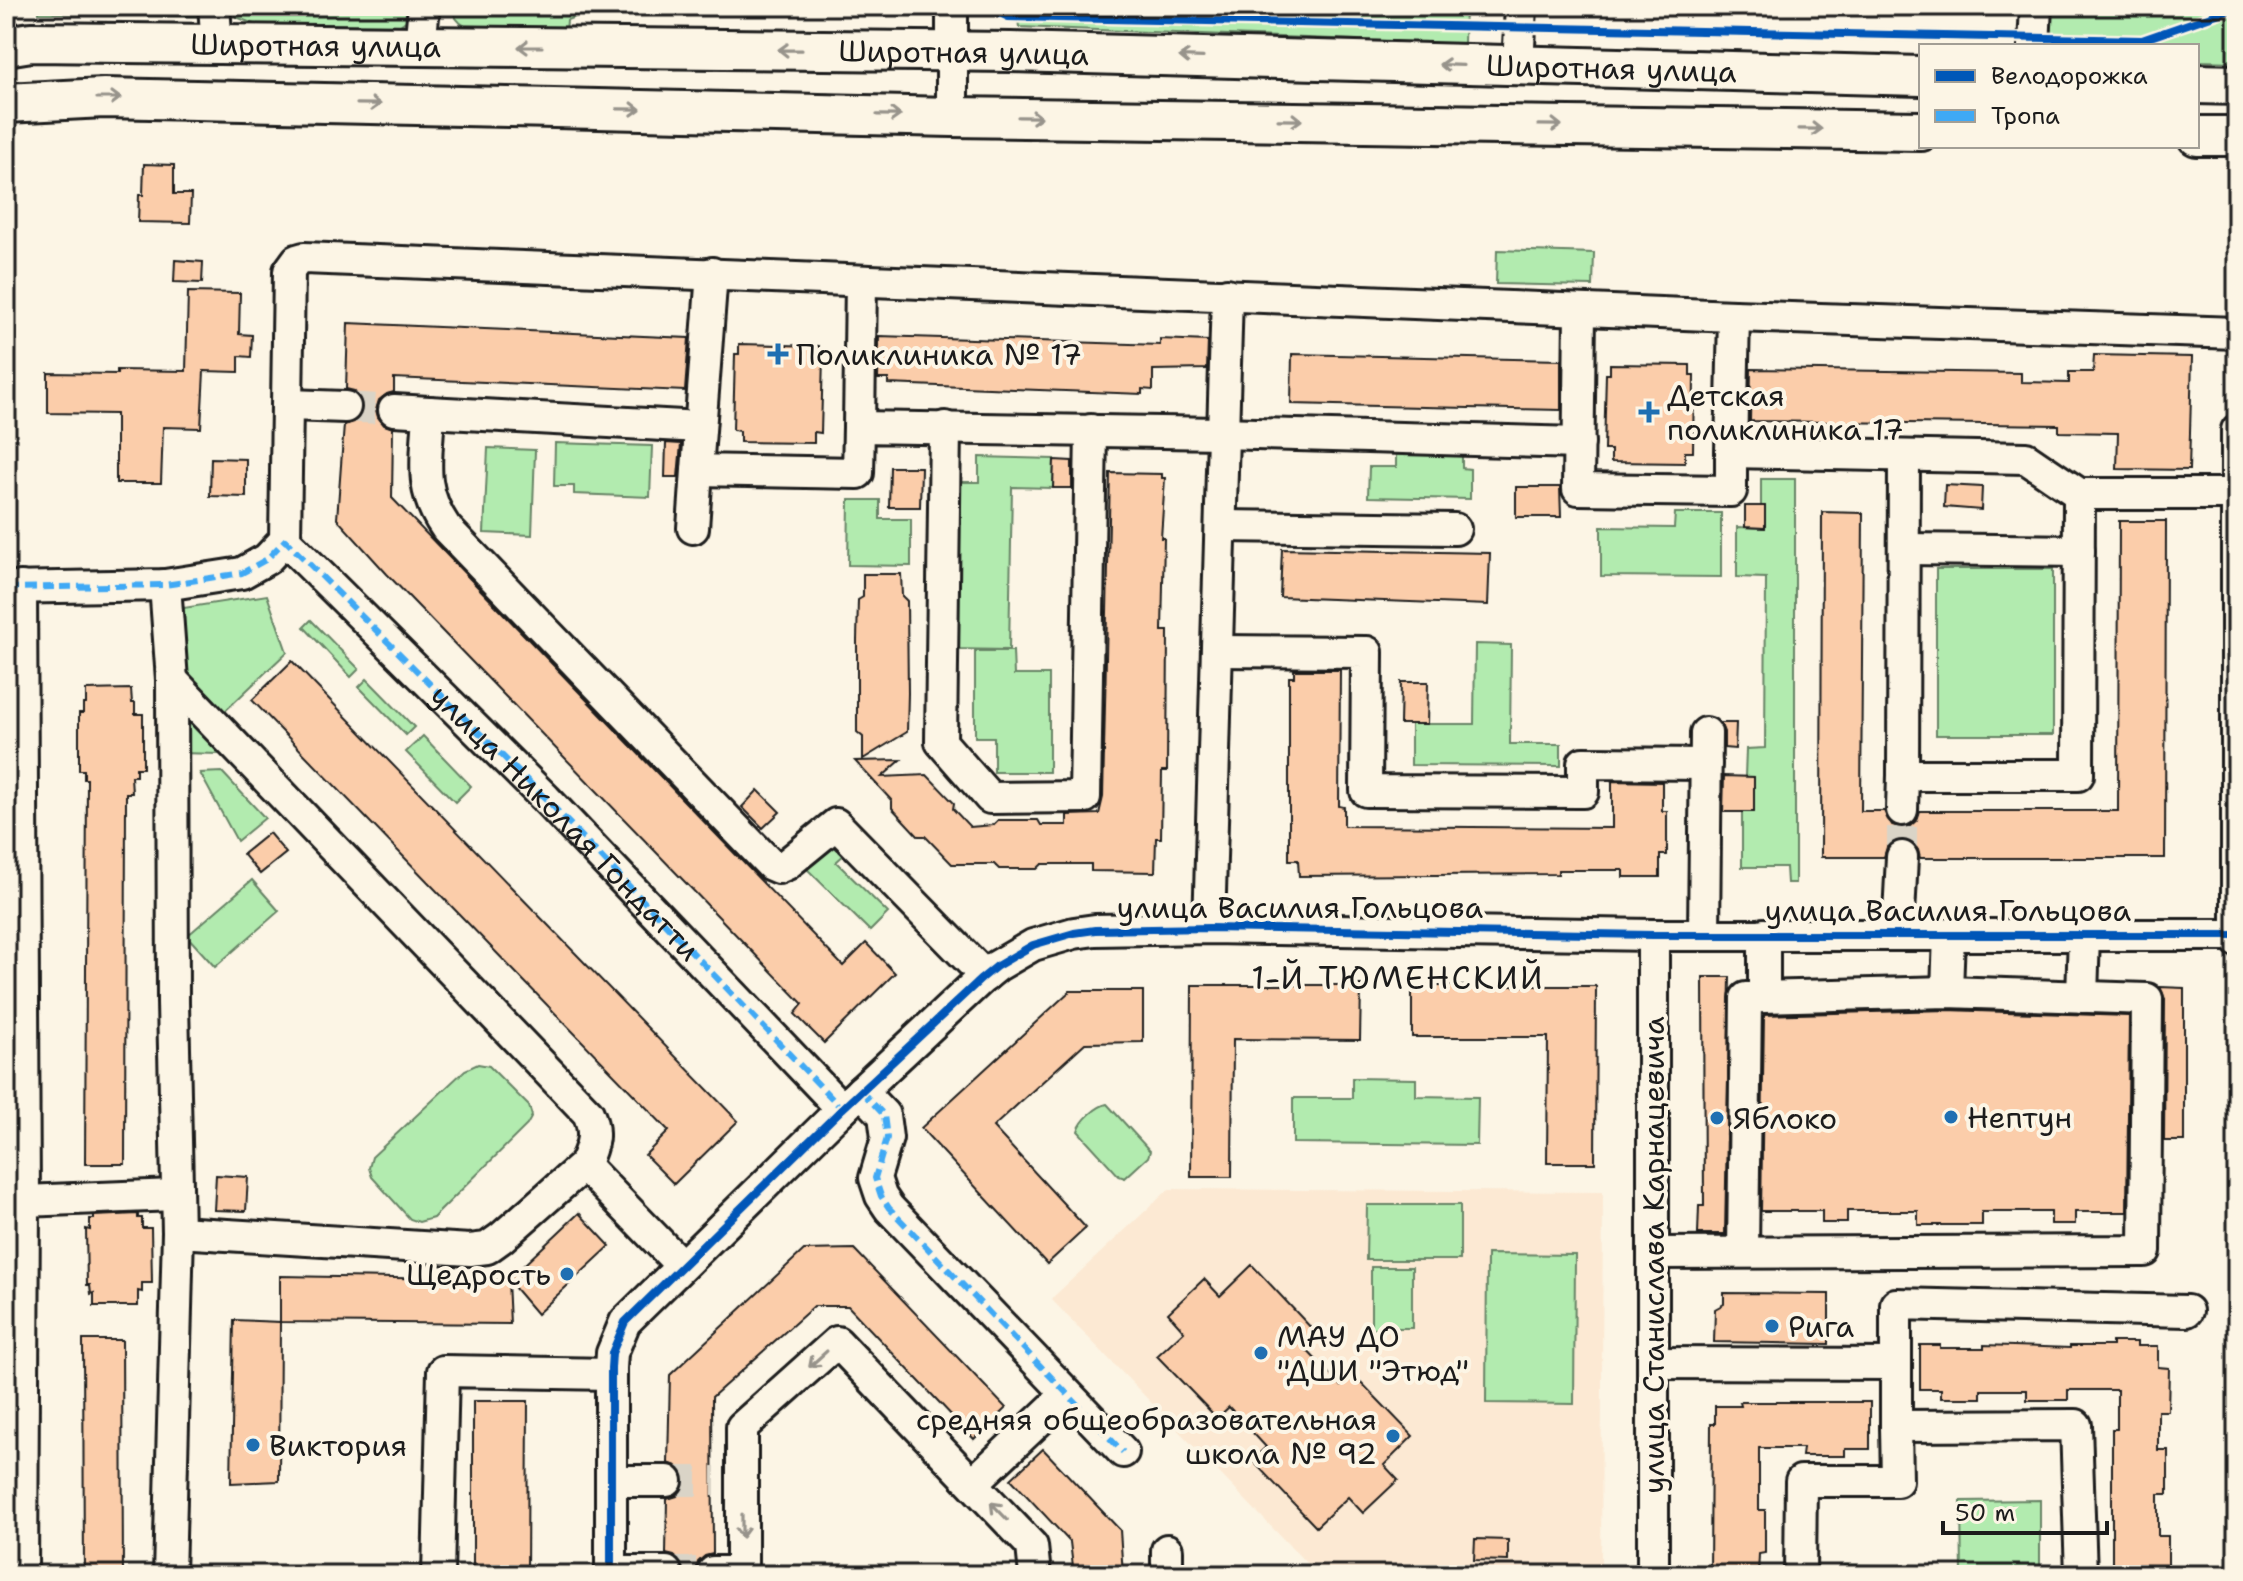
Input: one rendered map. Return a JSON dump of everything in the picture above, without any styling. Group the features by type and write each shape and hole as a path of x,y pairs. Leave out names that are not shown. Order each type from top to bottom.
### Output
{"main road":[{"name":"Широтная улица","path":"6,46 31,42 952,51 1919,76"},
{"path":"2199,84 2237,85"},
{"name":"Широтная улица","path":"7,103 119,98 952,117 1919,131"},
{"path":"2199,136 2237,136"}],"street":[{"path":"214,6 217,46"},
{"path":"420,47 424,6"},
{"path":"952,6 952,117"},
{"path":"1518,67 1521,6"},
{"path":"2034,44 2036,6"},
{"path":"22,1575 24,1201 13,588 165,585 242,573 267,559 285,540 289,271 297,260 712,273 1580,310 2237,333"},
{"path":"693,528 712,273"},
{"path":"697,470 858,473 861,281"},
{"path":"1209,928 1227,294"},
{"path":"1580,310 1578,489 1731,491 1734,316"},
{"path":"289,405 345,407"},
{"path":"394,410 700,427"},
{"path":"429,412 426,490 434,511 446,528 771,865 778,868 787,864 836,824 985,976"},
{"path":"859,427 1579,443"},
{"path":"945,427 941,742 990,798 1085,797 1091,430"},
{"path":"2237,430 2237,937"},
{"path":"1731,452 2026,458 2079,494 2236,494"},
{"path":"1902,810 1904,456"},
{"path":"1903,775 2078,775 2079,494"},
{"path":"1221,526 1455,529"},
{"name":"улица Николая Гондатти","path":"285,540 851,1100 884,1115 887,1138 875,1178 889,1208 1123,1452"},
{"path":"1904,549 2079,551"},
{"path":"165,585 172,680 175,1195 178,1232 169,1575"},
{"path":"1217,651 1367,652 1366,791 1583,792 1583,763 1706,764"},
{"path":"172,680 588,1113 594,1127 594,1144 584,1165 487,1248 470,1250 178,1232"},
{"path":"1704,935 1706,733"},
{"path":"1898,934 1902,857"},
{"name":"улица Василия Гольцова","path":"611,1574 612,1353 625,1322 851,1100 985,976 1033,945 1095,930 1209,928 1653,935 2084,934 2237,937"},
{"path":"1764,934 1764,997"},
{"path":"1947,992 1949,934"},
{"path":"2082,997 2084,934"},
{"name":"улица Станислава Карнацевича","path":"1653,935 1653,1575"},
{"path":"1653,1253 2145,1251 2147,999 1947,992 1746,998 1743,1252"},
{"path":"584,1165 681,1265"},
{"path":"24,1201 175,1195"},
{"path":"1800,1575 1801,1481 1897,1481 1896,1304 2187,1311"},
{"path":"732,1573 728,1481 742,1427 837,1342 1032,1546 1035,1575"},
{"path":"1654,1363 1896,1364"},
{"path":"438,1575 443,1371 611,1374"},
{"path":"973,1483 1067,1394"},
{"path":"1896,1426 2076,1425 2081,1575"},
{"path":"611,1481 667,1481"},
{"path":"611,1574 666,1572"}],"shaded area":[{"name":"средняя общеобразовательная школа № 92","path":"1169,1189 1603,1192 1601,1575 1318,1575 1051,1299"}],"green space":[{"path":"39,6 200,6 197,16 39,13"},
{"path":"229,6 418,6 414,15 400,25 254,24 236,17"},
{"path":"451,6 604,6 567,20 566,32 528,32 486,31 465,26 456,18"},
{"path":"1008,6 1465,6 1464,44 1019,27 1017,14"},
{"path":"2046,6 2237,6 2237,62 2199,61 2199,44 2045,44"},
{"path":"1497,250 1594,253 1593,286 1496,284"},
{"path":"555,443 652,446 650,497 574,494 574,486 554,486"},
{"path":"488,448 535,450 532,535 484,533"},
{"path":"1396,449 1462,450 1462,468 1470,469 1470,499 1368,497 1369,467 1396,467"},
{"path":"979,457 1054,459 1053,488 1012,487 1009,650 949,649 959,482 979,482"},
{"path":"1761,479 1795,479 1795,883 1787,883 1786,867 1742,867 1742,812 1754,811 1754,777 1745,777 1746,749 1765,748 1766,578 1737,577 1737,527 1764,528"},
{"path":"849,500 880,500 880,519 911,519 911,566 848,565"},
{"path":"1675,513 1721,513 1721,577 1601,576 1601,527 1674,528"},
{"path":"1936,569 2053,569 2053,735 1936,735"},
{"path":"267,595 287,652 224,712 185,670 177,609"},
{"path":"311,620 359,669 351,677 304,627"},
{"path":"1475,644 1511,645 1510,744 1561,744 1561,766 1411,765 1411,724 1474,724"},
{"path":"975,651 1013,651 1014,675 1049,675 1049,772 994,772 994,737 975,737"},
{"path":"367,679 414,727 406,735 359,687"},
{"path":"194,715 227,749 220,754 178,753 183,722"},
{"path":"423,736 471,786 455,802 406,752"},
{"path":"222,772 265,818 237,841 200,773"},
{"path":"830,838 846,853 836,862 888,913 870,931 804,866"},
{"path":"252,880 279,911 215,967 187,936"},
{"path":"478,1064 489,1066 529,1106 532,1116 527,1125 433,1218 419,1222 410,1219 372,1177 369,1168 372,1157 465,1070"},
{"path":"1352,1078 1416,1079 1416,1096 1478,1097 1477,1145 1293,1143 1293,1098 1352,1098"},
{"path":"1107,1104 1150,1151 1148,1157 1125,1178 1119,1176 1078,1131 1090,1114"},
{"path":"1367,1205 1460,1205 1460,1260 1366,1260"},
{"path":"1487,1254 1575,1255 1574,1404 1486,1403"},
{"path":"1371,1267 1412,1267 1412,1328 1371,1328"},
{"path":"2040,1500 2040,1569 1995,1569 1994,1575 1962,1575 1961,1501"},
{"path":"1844,1565 1923,1567 1923,1575 1844,1575"}],"building":[{"path":"144,164 174,165 174,194 191,194 190,223 138,222"},
{"path":"175,260 203,262 202,283 174,282"},
{"path":"188,292 240,293 239,334 252,335 251,357 239,356 239,372 204,371 201,428 163,427 161,483 116,483 116,414 48,413 48,373 186,371"},
{"path":"348,323 689,338 685,391 394,378 394,392 379,400 376,410 384,425 393,428 392,498 843,966 866,943 895,973 824,1043 795,1014 803,1004 337,519 344,425 360,417 363,408 354,391 346,389"},
{"path":"879,336 1160,345 1160,339 1208,341 1207,369 1153,370 1153,390 1142,389 1142,394 888,384 888,379 878,379"},
{"path":"739,344 819,346 819,356 823,356 821,433 814,432 814,443 740,442 740,431 733,430 735,354 739,354"},
{"path":"1292,354 1561,360 1561,410 1291,404"},
{"path":"2094,355 2192,357 2189,470 2117,469 2118,433 2059,432 2059,425 1750,421 1751,369 2021,373 2021,382 2069,383 2069,372 2093,372"},
{"path":"1610,364 1690,365 1690,375 1694,375 1693,452 1685,452 1685,463 1611,462 1611,450 1604,450 1606,374 1610,374"},
{"path":"666,443 681,444 678,477 665,477"},
{"path":"211,458 246,459 246,497 210,496"},
{"path":"1054,460 1072,461 1072,488 1053,488"},
{"path":"890,467 921,467 920,507 889,507"},
{"path":"1110,473 1162,474 1165,478 1161,538 1164,538 1162,631 1168,631 1167,771 1162,771 1161,838 1156,838 1155,872 1091,871 1091,864 1042,864 1037,869 999,869 994,864 952,864 925,836 918,836 892,808 892,801 855,761 901,760 882,777 927,775 954,803 953,809 970,827 993,825 998,820 1038,820 1041,825 1067,825 1067,815 1099,814 1103,797"},
{"path":"1945,485 1982,487 1981,510 1944,507"},
{"path":"1516,487 1560,487 1561,517 1516,517"},
{"path":"1745,506 1765,506 1765,528 1745,527"},
{"path":"1822,512 1863,513 1861,811 1884,811 1892,825 1902,828 1917,820 1920,811 2118,811 2119,521 2166,521 2165,858 1920,858 1912,842 1902,839 1893,841 1887,847 1884,857 1821,857"},
{"path":"1282,549 1490,553 1488,605 1280,597"},
{"path":"863,574 901,574 902,596 907,601 908,693 907,732 863,759 863,737 857,732 857,640 858,600 863,597"},
{"path":"292,661 738,1121 674,1184 645,1155 669,1131 252,700"},
{"path":"1294,670 1340,670 1339,806 1344,807 1344,826 1612,828 1612,781 1662,782 1662,811 1667,811 1667,855 1660,855 1660,877 1623,877 1623,870 1558,870 1558,874 1299,876 1298,860 1289,860 1289,677 1294,677"},
{"path":"1401,682 1428,682 1427,724 1400,724"},
{"path":"131,689 135,714 143,714 143,768 136,768 136,776 131,776 132,793 126,793 125,1164 85,1164 87,779 84,779 84,770 79,770 79,713 83,713 83,704 86,704 86,690"},
{"path":"1720,723 1736,723 1735,749 1724,748 1724,732"},
{"path":"1724,776 1754,777 1754,812 1723,812"},
{"path":"758,790 780,812 763,828 742,807"},
{"path":"269,833 286,853 260,874 243,854"},
{"name":"Яблоко","path":"1703,977 1730,977 1725,1234 1698,1234 1699,1206 1704,1206"},
{"path":"1192,985 1361,985 1360,1040 1233,1039 1232,1177 1191,1177"},
{"path":"1412,986 1596,986 1595,1163 1547,1163 1548,1037 1412,1037"},
{"path":"2160,987 2184,988 2184,1141 2164,1141 2165,999"},
{"path":"1070,991 1143,991 1143,1042 1085,1043 993,1127 1086,1228 1047,1264 921,1128"},
{"path":"1947,1010 2129,1016 2127,1212 2075,1212 2075,1224 2051,1224 2051,1212 1982,1212 1982,1225 1918,1225 1918,1211 1847,1211 1847,1223 1822,1223 1822,1211 1761,1211 1764,1015"},
{"path":"216,1175 248,1177 246,1211 214,1210"},
{"path":"579,1213 610,1246 537,1314 508,1280"},
{"path":"138,1214 138,1218 142,1218 142,1228 151,1228 152,1283 142,1283 142,1292 138,1291 138,1306 94,1306 94,1293 91,1294 90,1285 87,1285 86,1229 90,1230 90,1219 94,1216"},
{"path":"854,1249 1006,1408 974,1439 848,1306 814,1306 712,1397 713,1554 698,1562 696,1575 683,1575 681,1562 666,1554 667,1499 677,1496 685,1482 682,1471 668,1463 670,1375 804,1250"},
{"path":"1252,1265 1314,1331 1300,1343 1341,1386 1353,1374 1413,1436 1384,1465 1398,1480 1363,1513 1348,1497 1316,1527 1252,1460 1266,1447 1229,1407 1217,1418 1157,1356 1184,1331 1168,1313 1204,1279 1220,1296"},
{"path":"280,1276 508,1280 510,1324 280,1322"},
{"name":"Рига","path":"1724,1293 1829,1294 1829,1344 1714,1342 1715,1309 1724,1304"},
{"path":"234,1320 280,1322 279,1481 231,1483"},
{"path":"83,1340 122,1340 123,1575 84,1575"},
{"path":"2112,1342 2158,1346 2158,1367 2169,1368 2168,1411 2158,1411 2158,1450 2168,1450 2168,1494 2158,1494 2158,1536 2168,1536 2168,1575 2116,1575 2116,1570 2112,1569 2112,1429 2117,1429 2117,1390 2068,1390 2068,1400 2027,1400 2027,1390 1981,1390 1981,1398 1941,1398 1941,1389 1920,1389 1920,1345 1940,1345 1940,1348 1984,1348 1984,1345 2070,1348 2112,1346"},
{"path":"473,1401 528,1401 527,1575 473,1575"},
{"path":"1740,1402 1870,1402 1870,1449 1845,1449 1845,1456 1802,1456 1803,1448 1759,1448 1759,1510 1765,1510 1765,1553 1759,1554 1758,1575 1710,1575 1711,1424 1715,1424 1715,1406 1741,1406"},
{"path":"1043,1449 1120,1530 1123,1575 1074,1575 1070,1542 1011,1479"},
{"path":"1475,1539 1508,1540 1508,1561 1474,1560"}],"tunnel":[{"path":"345,407 394,410"},
{"path":"1902,810 1902,857"},
{"path":"667,1481 715,1481"},
{"path":"666,1572 713,1572"}],"marked path":[{"path":"2237,430 2237,941"},
{"path":"6,588 165,585 242,573 267,559 285,540 546,799 842,1109"},
{"path":"861,1091 884,1115 887,1138 875,1178 889,1208 1123,1452"}],"cycle path":[{"path":"985,6 1008,17 2142,40 2237,7"},
{"path":"611,1575 611,1368 612,1353 625,1322 842,1109 981,979 1033,945 1095,930 1209,928 1653,935 2237,935"}],"place":[{"name":"Поликлиника № 17","path":"778,354"},
{"name":"Детская поликлиника 17","path":"1649,412"},
{"name":"Нептун","path":"1951,1117"},
{"name":"Яблоко","path":"1717,1118"},
{"name":"Щедрость","path":"567,1274"},
{"name":"Рига","path":"1772,1326"},
{"name":"МАУ ДО \"ДШИ \"Этюд\"","path":"1261,1353"},
{"name":"средняя общеобразовательная школа № 92","path":"1393,1436"},
{"name":"Виктория","path":"253,1445"}],"district":[{"name":"1-Й ТЮМЕНСКИЙ","path":"1398,977"}]}
